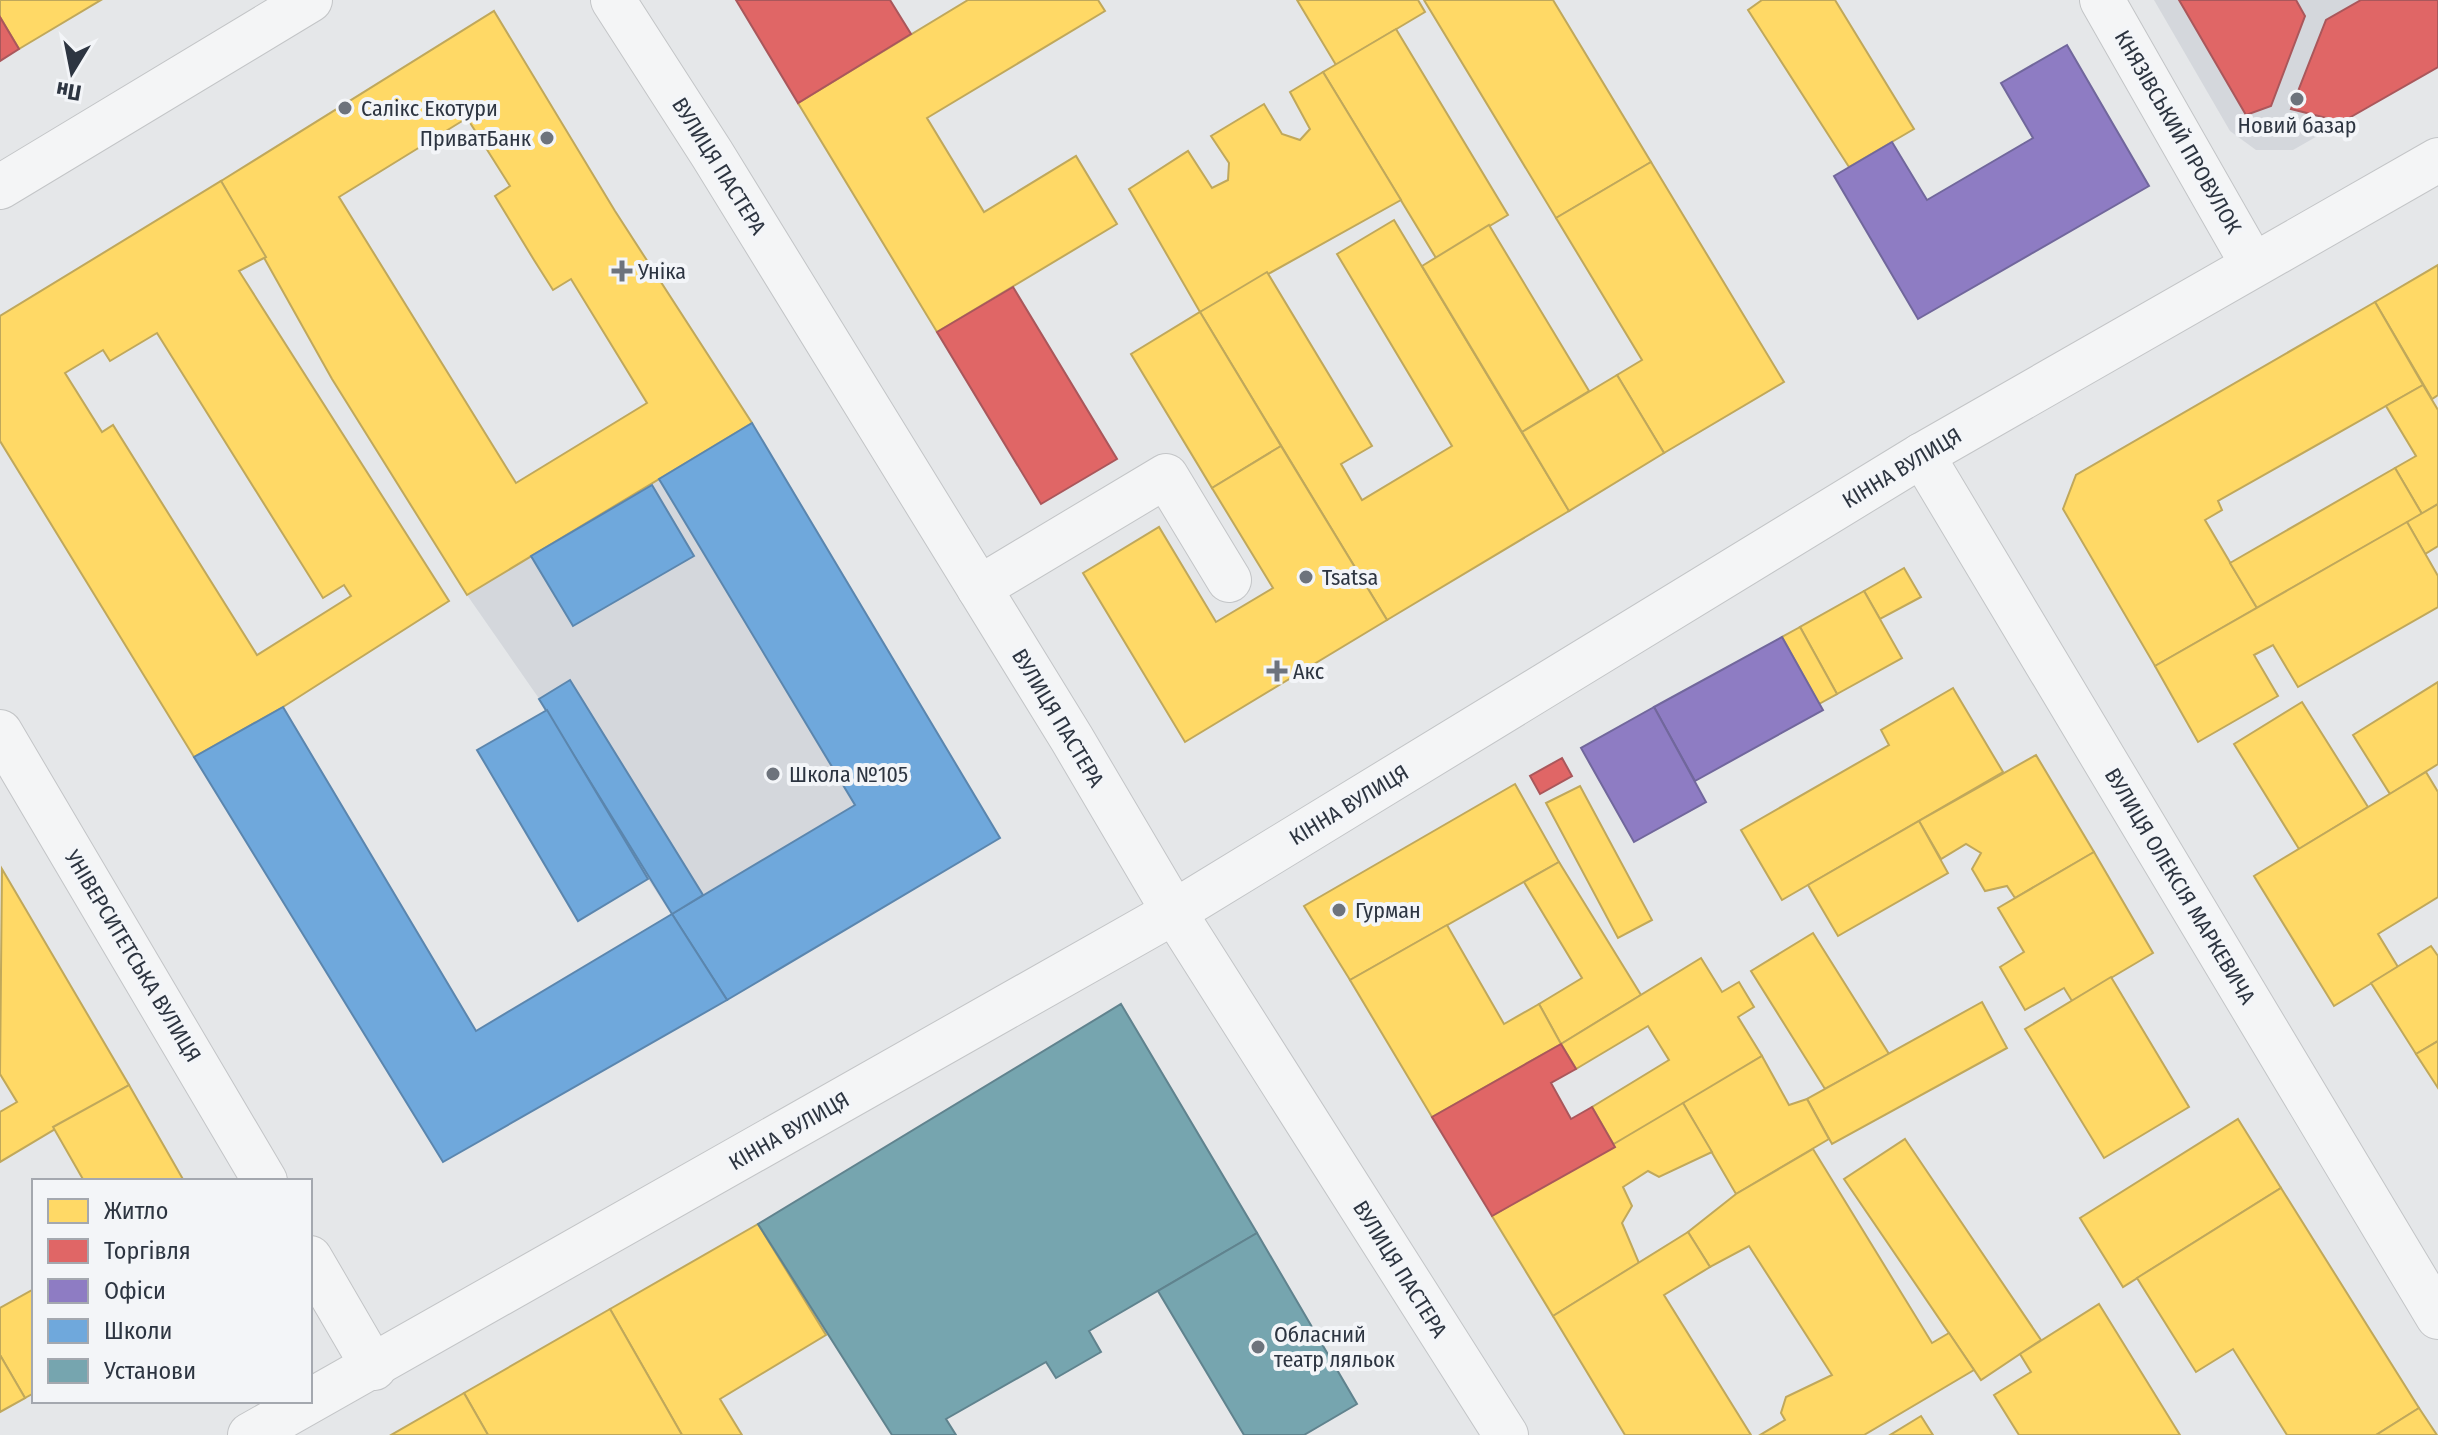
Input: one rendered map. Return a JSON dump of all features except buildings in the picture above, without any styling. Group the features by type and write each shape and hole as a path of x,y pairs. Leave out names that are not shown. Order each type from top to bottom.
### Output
{"street":[{"path":"0,187 310,0"},
{"name":"ВУЛИЦЯ ПАСТЕРА","path":"613,0 712,154 979,588 1174,912 1506,1435"},
{"name":"КНЯЗІВСЬКИЙ ПРОВУЛОК","path":"2102,0 2253,265"},
{"name":"КІННА ВУЛИЦЯ","path":"312,1402 1174,912 1922,455 2438,160"},
{"name":"ВУЛИЦЯ ОЛЕКСІЯ МАРКЕВИЧА","path":"1922,455 2438,1317"},
{"path":"979,588 1166,476 1229,580"},
{"name":"УНІВЕРСИТЕТСЬКА ВУЛИЦЯ","path":"0,732 264,1179"},
{"path":"312,1261 374,1368"},
{"name":"КІННА ВУЛИЦЯ","path":"250,1435 309,1403"}],"shaded area":[{"name":"Новий базар","path":"2154,0 2438,0 2438,67 2293,150 2256,150 2230,131"},
{"name":"Школа №105","path":"752,423 1000,838 727,1000 648,879 547,710 467,595"}],"place":[{"name":"Новий базар","path":"2297,99"},
{"name":"Салікс Екотури","path":"345,108"},
{"name":"ПриватБанк","path":"547,138"},
{"name":"Уніка","path":"622,271"},
{"name":"Tsatsa","path":"1306,577"},
{"name":"Акс","path":"1277,671"},
{"name":"Школа №105","path":"773,774"},
{"name":"Гурман","path":"1339,910"},
{"name":"Обласний театр ляльок","path":"1258,1347"}]}
